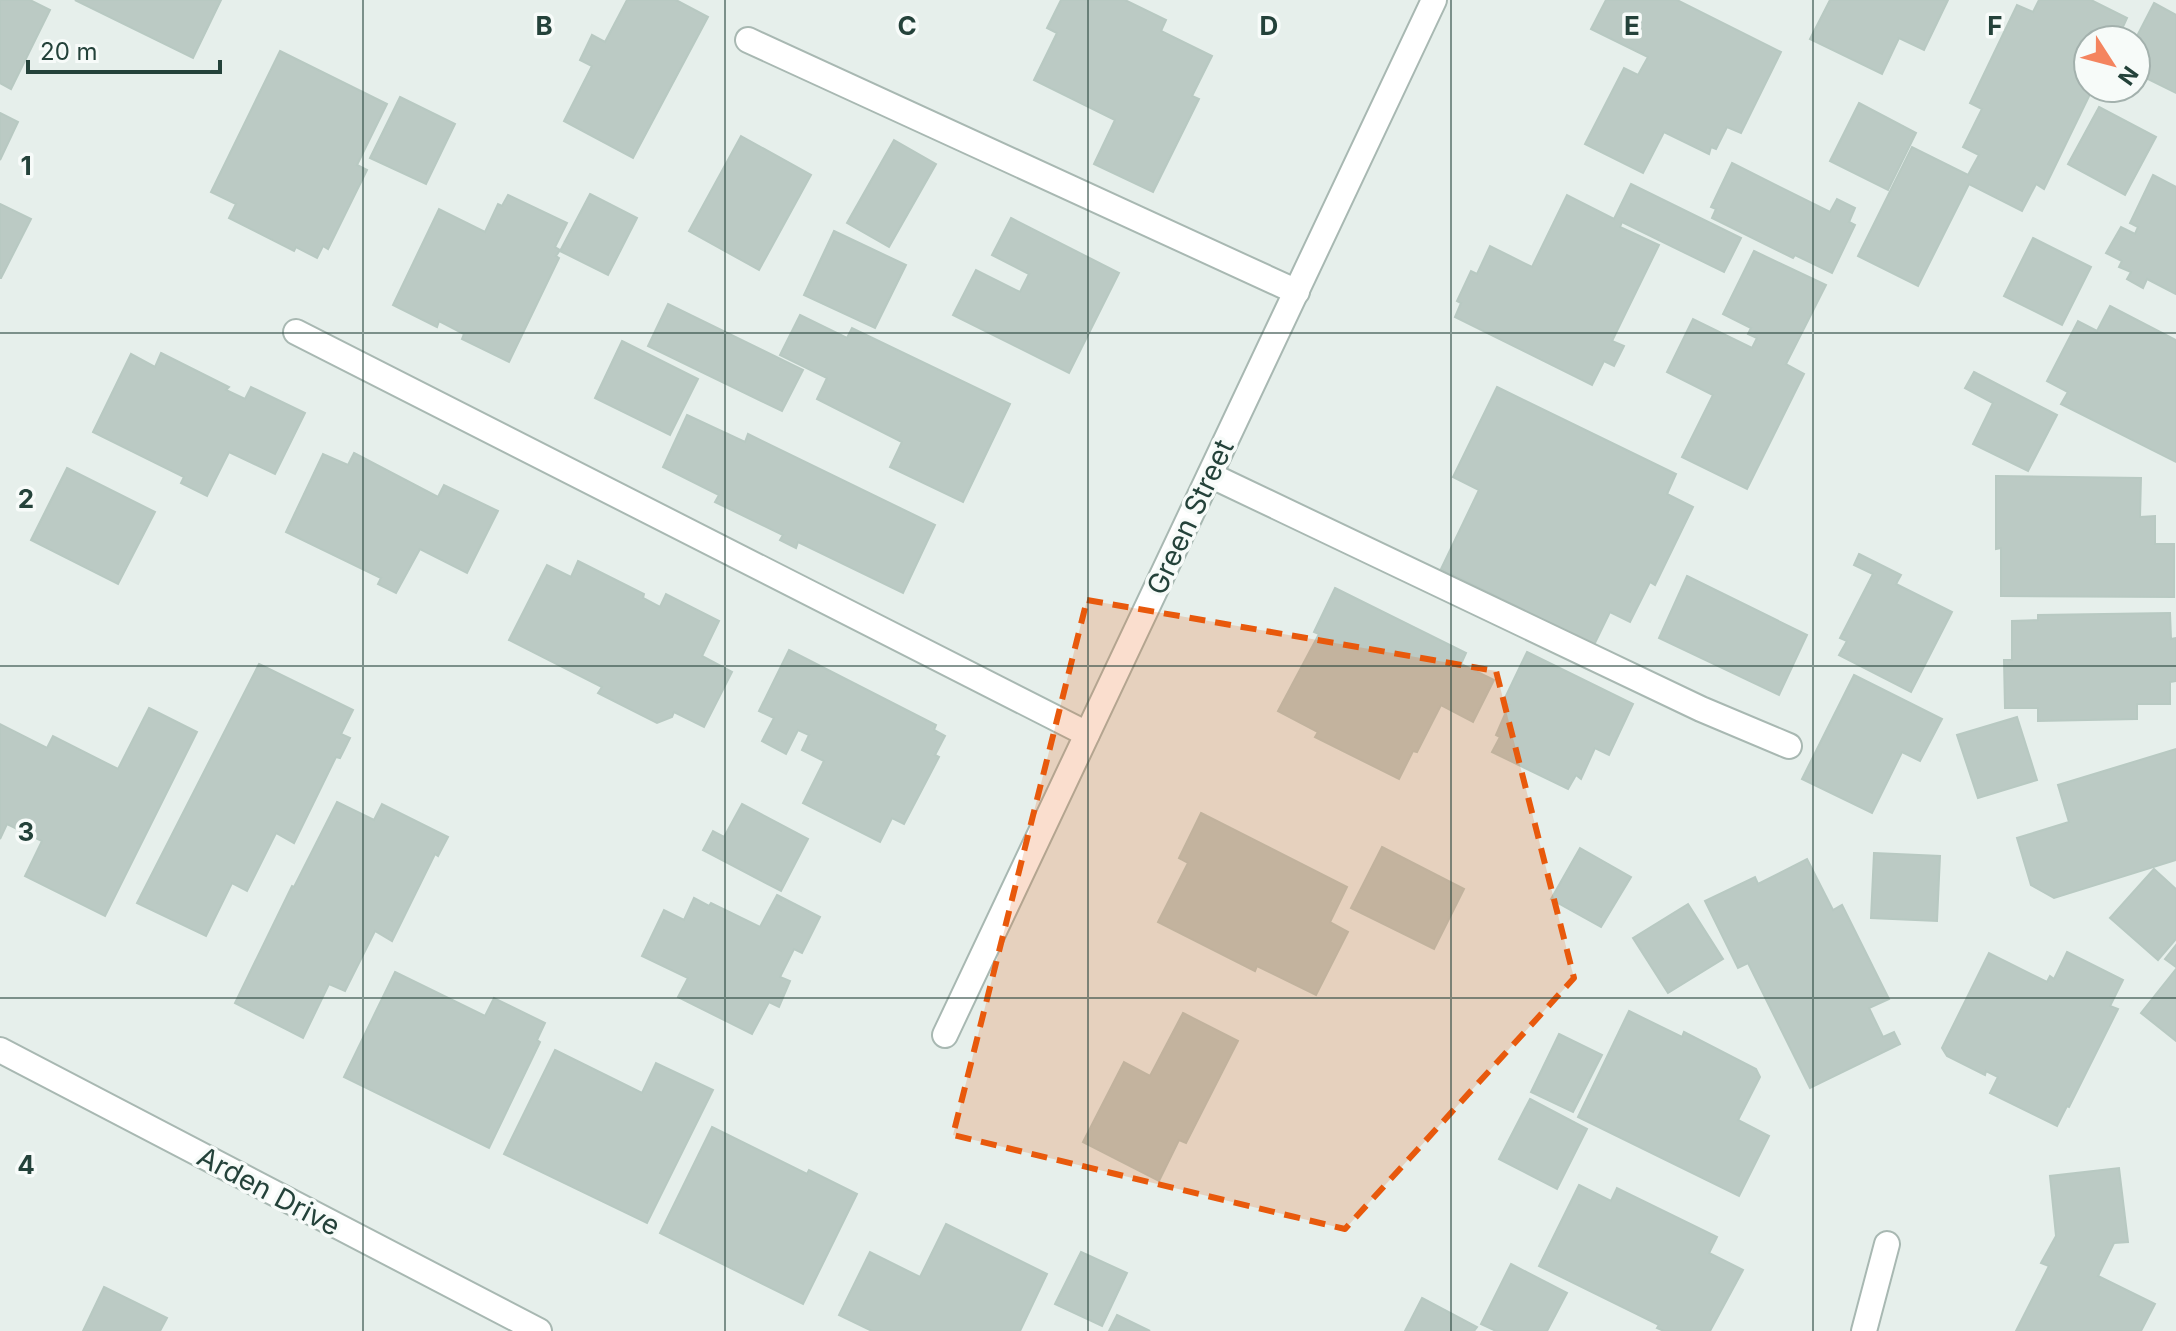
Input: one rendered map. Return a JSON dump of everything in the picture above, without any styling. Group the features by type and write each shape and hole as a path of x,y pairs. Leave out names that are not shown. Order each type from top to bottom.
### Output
{"street":[{"name":"Green Street","path":"945,1035 1434,0"},
{"path":"748,40 1297,292"},
{"path":"296,332 1087,734"},
{"path":"1210,475 1645,683 1789,746"},
{"name":"Arden Drive","path":"0,1050 539,1331"},
{"path":"1864,1331 1887,1244"}],"highlighted area":[{"path":"1087,600 1496,671 1574,978 1345,1229 953,1135"}],"building":[{"path":"0,0 30,0 50,10 11,89 0,83"},
{"path":"75,0 221,0 193,58"},
{"path":"627,0 676,0 708,17 633,158 564,121 592,66 580,60 592,35 605,42"},
{"path":"1061,0 1125,0 1166,20 1161,31 1212,56 1192,96 1199,99 1153,192 1094,164 1115,120 1034,80 1057,33 1047,28"},
{"path":"1606,0 1677,0 1781,52 1741,133 1727,127 1716,149 1711,147 1709,154 1664,132 1643,173 1585,144 1624,68 1638,75 1648,57 1591,29"},
{"path":"1830,0 1948,0 1924,50 1899,38 1882,74 1810,39"},
{"path":"2039,0 2091,0 2127,18 2124,24 2072,24 2072,104 2085,104 2044,189 2036,184 2022,211 1969,184 1918,286 1858,256 1912,147 1968,175 1979,155 1963,147 1982,109 1970,103 2017,5 2033,12"},
{"path":"2154,3 2176,15 2176,93 2152,81 2152,24 2143,24"},
{"path":"280,51 387,104 357,165 367,170 328,249 323,246 317,258 296,247 294,251 229,218 236,204 211,192"},
{"path":"400,97 455,124 426,184 370,158"},
{"path":"1859,103 1916,133 1888,190 1830,161"},
{"path":"2099,107 2156,137 2125,195 2068,164"},
{"path":"0,113 18,122 0,160"},
{"path":"741,136 811,175 759,270 689,231"},
{"path":"894,140 936,164 889,247 847,223"},
{"path":"1732,163 1830,212 1837,199 1855,208 1849,222 1855,225 1832,273 1795,255 1793,258 1712,218 1716,209 1711,207"},
{"path":"2153,175 2176,187 2176,294 2147,279 2143,288 2127,279 2131,272 2119,267 2122,261 2106,253 2121,227 2135,234 2138,227 2130,223"},
{"path":"1631,184 1741,238 1724,272 1622,222 1620,227 1659,245 1612,341 1624,346 1614,366 1604,361 1592,385 1455,317 1461,303 1457,301 1471,271 1477,274 1490,246 1532,267 1567,195 1614,219"},
{"path":"590,194 637,218 608,275 560,251"},
{"path":"508,195 567,223 555,247 560,250 556,256 559,258 509,362 462,339 464,334 439,321 437,327 393,305 439,209 485,232 498,204 502,206"},
{"path":"0,204 31,219 1,278 0,278"},
{"path":"1011,218 1119,273 1069,373 953,315 976,270 1020,292 1029,274 992,255"},
{"path":"834,231 906,265 875,328 804,295"},
{"path":"2033,238 2091,267 2062,325 2004,296"},
{"path":"1754,251 1826,285 1786,364 1804,374 1747,489 1682,457 1713,395 1667,372 1693,319 1752,348 1757,338 1748,334 1751,328 1723,314"},
{"path":"668,304 803,370 782,411 648,346"},
{"path":"2110,306 2176,340 2176,462 2061,404 2068,392 2047,381 2078,321 2097,331"},
{"path":"800,315 847,338 852,328 1010,404 963,502 890,467 902,442 817,399 827,378 780,355"},
{"path":"622,341 698,379 670,435 595,398"},
{"path":"161,353 229,387 226,390 245,399 251,387 305,413 275,474 229,452 207,496 181,483 184,477 93,432 131,354 155,367"},
{"path":"1974,372 2057,415 2028,471 1973,444 1993,403 1965,388"},
{"path":"1497,387 1676,474 1667,494 1693,507 1655,585 1650,582 1630,622 1610,612 1594,645 1441,569 1479,490 1453,477"},
{"path":"687,415 745,442 748,434 935,525 903,593 798,542 796,548 780,540 783,535 715,502 719,495 663,467"},
{"path":"354,453 438,497 444,485 498,511 467,573 420,549 396,593 378,584 381,578 286,532 323,454 348,465"},
{"path":"67,468 155,512 118,584 31,540"},
{"path":"1996,476 2141,478 2140,517 2155,516 2155,544 2174,544 2174,597 2001,596 2001,548 1996,549"},
{"path":"1859,554 1901,575 1896,584 1952,612 1911,692 1839,655 1847,641 1840,638 1873,574 1854,565"},
{"path":"578,561 644,594 643,598 660,607 666,594 719,621 702,656 732,672 704,727 674,712 672,717 657,723 598,693 602,687 509,640 547,565 571,577"},
{"path":"1687,576 1807,635 1779,695 1659,638"},
{"path":"1335,588 1466,653 1461,664 1494,680 1473,722 1441,705 1399,779 1315,737 1318,732 1278,711 1319,634 1314,632"},
{"path":"2170,613 2171,639 2176,638 2176,681 2170,682 2170,704 2137,704 2137,719 2038,721 2038,708 2005,708 2004,660 2012,660 2012,621 2038,620 2038,615"},
{"path":"789,650 936,725 934,730 945,736 935,755 939,757 904,824 892,818 880,842 803,803 824,761 802,750 809,735 798,730 786,754 762,741 774,718 759,711"},
{"path":"1527,652 1633,704 1609,755 1595,748 1581,779 1576,775 1568,789 1492,752 1500,737 1496,735 1509,705 1503,702"},
{"path":"259,664 353,710 341,734 350,738 340,758 336,757 294,843 276,833 247,891 232,883 206,936 137,903"},
{"path":"1854,675 1942,719 1920,761 1902,752 1872,813 1802,779"},
{"path":"149,708 197,732 105,916 25,876 42,841 7,824 0,839 0,724 47,748 53,736 118,769"},
{"path":"2017,717 2037,780 1978,798 1957,735"},
{"path":"2176,749 2176,860 2054,898 2031,885 2017,838 2069,822 2058,785"},
{"path":"337,802 374,820 382,804 448,837 438,856 435,854 392,941 375,931 345,991 329,984 303,1038 235,1003"},
{"path":"742,804 808,839 781,891 703,850 713,831 724,837"},
{"path":"1201,813 1347,887 1330,922 1348,932 1316,995 1257,966 1255,971 1158,922 1188,863 1179,858"},
{"path":"1382,847 1464,889 1434,949 1351,908"},
{"path":"1580,848 1631,877 1601,927 1551,899"},
{"path":"1874,853 1940,856 1937,921 1871,918"},
{"path":"1807,859 1833,910 1842,905 1889,999 1869,1008 1883,1037 1894,1032 1900,1044 1810,1088 1748,963 1738,968 1705,901 1755,877 1758,884"},
{"path":"2154,869 2176,889 2176,939 2158,960 2110,918"},
{"path":"777,895 820,917 802,953 794,949 780,977 790,981 779,1007 769,1002 752,1034 678,997 688,978 642,956 664,910 684,920 694,898 760,927"},
{"path":"1688,904 1723,959 1668,993 1633,938"},
{"path":"2176,945 2176,967 2165,959"},
{"path":"2067,952 2123,980 2110,1006 2118,1009 2057,1126 1990,1093 1998,1077 1986,1071 1985,1075 1947,1056 1942,1048 1989,953 2047,982 2050,976 2054,979"},
{"path":"2176,969 2176,1041 2141,1013"},
{"path":"395,972 485,1016 494,998 545,1023 537,1040 540,1042 489,1148 344,1077"},
{"path":"1629,1011 1682,1037 1684,1032 1756,1069 1760,1077 1738,1120 1769,1136 1739,1196 1578,1117"},
{"path":"1183,1013 1238,1041 1186,1143 1179,1140 1159,1181 1083,1142 1124,1062 1150,1076"},
{"path":"1559,1034 1602,1055 1573,1112 1531,1092"},
{"path":"555,1050 642,1093 656,1063 713,1090 647,1223 504,1154"},
{"path":"1530,1099 1587,1129 1557,1189 1499,1159"},
{"path":"712,1127 807,1174 809,1170 857,1194 803,1304 660,1233"},
{"path":"2119,1168 2128,1242 2114,1243 2098,1276 2155,1304 2141,1331 2016,1331 2049,1266 2041,1263 2056,1236 2050,1176"},
{"path":"1579,1185 1611,1201 1617,1188 1717,1237 1709,1253 1743,1270 1710,1331 1664,1331 1657,1328 1659,1325 1539,1266"},
{"path":"946,1224 1047,1274 1020,1331 872,1331 839,1315 870,1252 920,1277"},
{"path":"1081,1252 1127,1273 1102,1326 1055,1304"},
{"path":"1511,1264 1567,1293 1547,1331 1496,1331 1481,1324"},
{"path":"104,1287 167,1318 160,1331 83,1331"},
{"path":"1422,1298 1477,1327 1474,1331 1405,1331"},
{"path":"1117,1315 1150,1331 1109,1331"}]}
